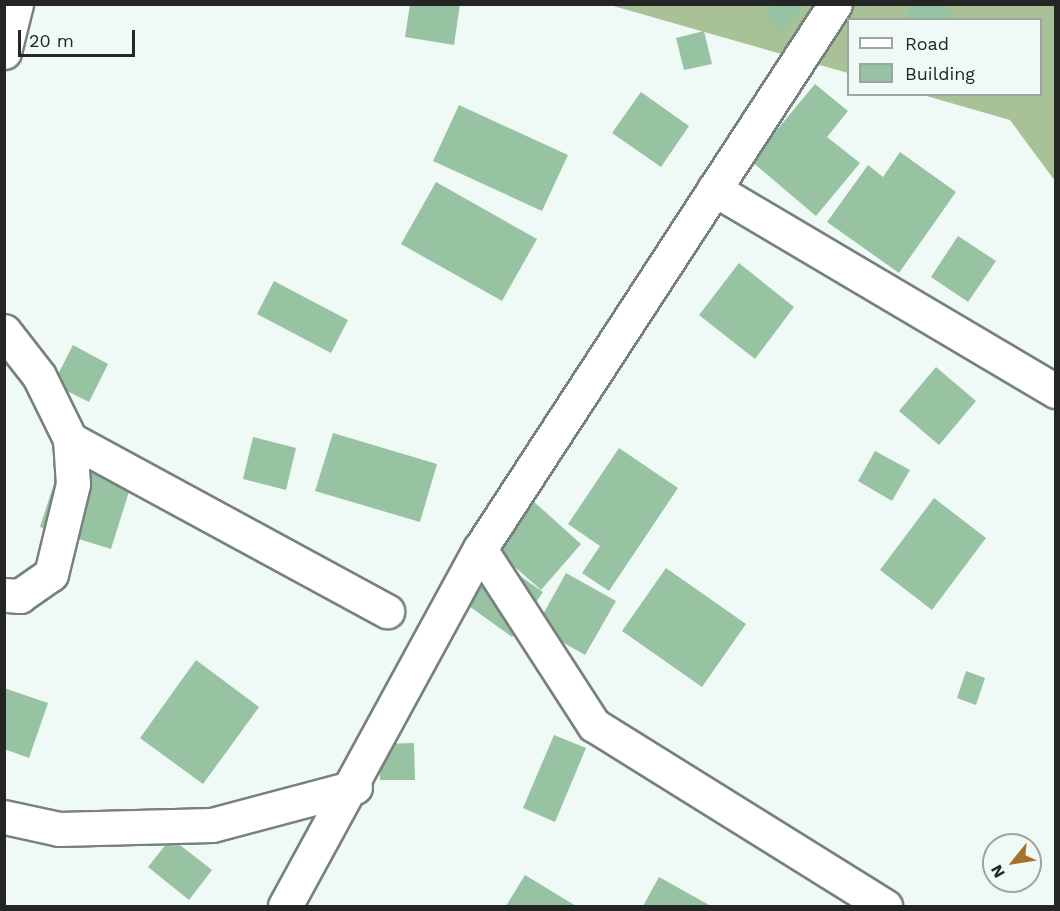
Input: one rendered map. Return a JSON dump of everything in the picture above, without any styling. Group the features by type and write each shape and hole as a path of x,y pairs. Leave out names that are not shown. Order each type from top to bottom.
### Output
{"street":[{"path":"4,52 16,4"},
{"path":"285,906 355,787 480,549 835,4"},
{"path":"714,189 1056,391"},
{"path":"4,331 39,376 70,439 73,484 51,574 20,596 4,595"},
{"path":"70,439 387,611"},
{"path":"480,549 594,725 885,906"},
{"path":"4,817 59,829 212,825 355,787"}],"green space":[{"path":"610,5 1055,5 1055,181 1010,120 926,96 1042,96 1042,18 847,18 847,73"}],"building":[{"path":"410,4 460,4 454,45 405,37"},
{"path":"774,4 805,4 782,32 763,17"},
{"path":"911,4 939,4 955,14 953,18 905,18"},
{"path":"704,31 712,64 684,70 676,38"},
{"path":"815,84 848,111 827,137 860,163 816,216 751,161"},
{"path":"641,92 689,126 661,167 612,133"},
{"path":"459,105 568,155 542,211 433,161"},
{"path":"900,152 956,192 899,273 827,222 868,165 883,177"},
{"path":"436,182 537,239 502,301 401,244"},
{"path":"958,236 996,261 968,302 931,277"},
{"path":"739,263 794,307 755,359 699,315"},
{"path":"274,281 348,320 331,353 257,314"},
{"path":"73,345 108,364 89,402 53,384"},
{"path":"936,367 976,401 939,445 899,411"},
{"path":"333,433 437,464 420,522 315,491"},
{"path":"253,437 296,448 286,490 243,479"},
{"path":"619,448 678,488 609,591 582,573 600,546 568,524"},
{"path":"875,451 910,470 892,501 858,481"},
{"path":"62,459 132,482 111,549 40,527"},
{"path":"934,498 986,538 932,610 880,570"},
{"path":"532,500 581,544 541,590 492,547"},
{"path":"486,552 543,592 512,637 455,596"},
{"path":"666,568 746,624 702,687 622,631"},
{"path":"566,573 616,601 585,655 536,627"},
{"path":"196,660 259,707 203,784 140,738"},
{"path":"966,671 985,678 976,705 957,698"},
{"path":"4,688 48,703 29,758 4,749"},
{"path":"554,735 586,748 555,822 523,808"},
{"path":"414,743 415,780 380,780 379,744"},
{"path":"171,838 212,870 189,900 148,867"},
{"path":"525,875 576,906 506,906"},
{"path":"659,877 711,906 643,906"}]}
